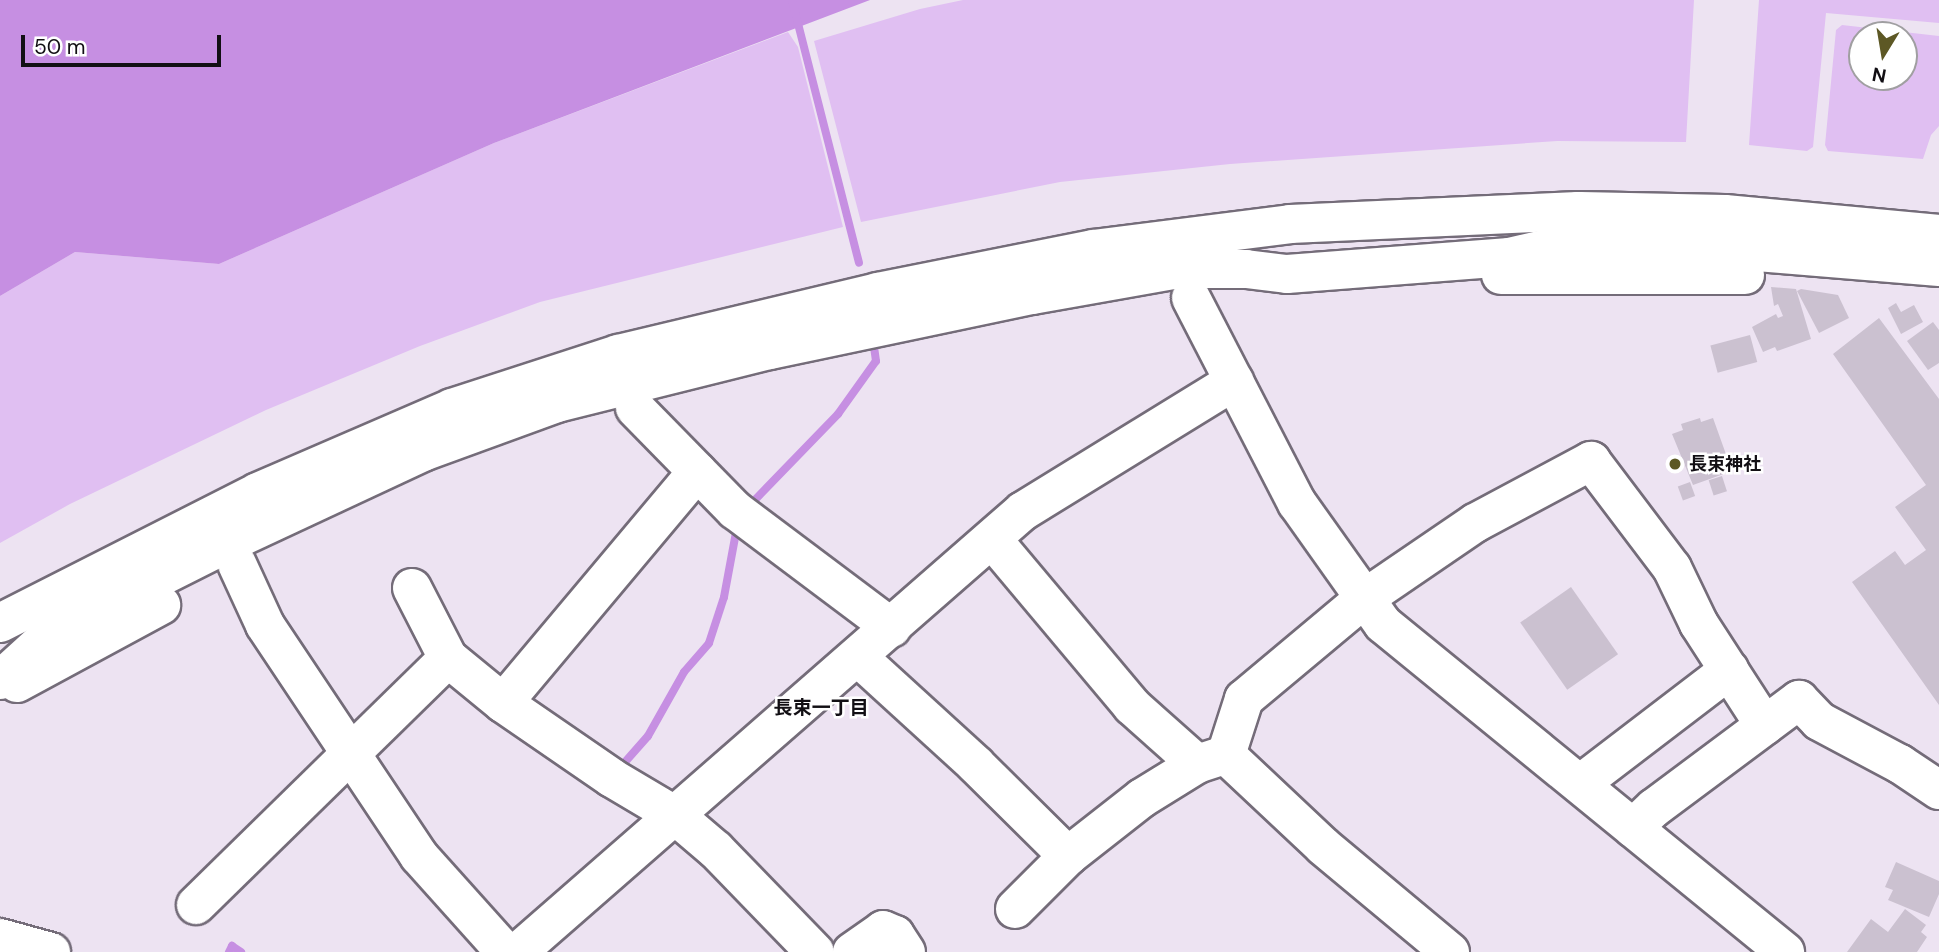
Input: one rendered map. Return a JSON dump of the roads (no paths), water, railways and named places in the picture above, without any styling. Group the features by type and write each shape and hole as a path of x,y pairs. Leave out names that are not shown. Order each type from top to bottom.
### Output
{"street":[{"path":"0,623 258,492 452,408 618,355 878,292 1093,249 1290,224 1578,211 1725,214 1939,234"},
{"path":"1109,281 1125,296 1191,298 1237,283 1521,226 1578,211"},
{"path":"1562,245 1633,275 1721,249"},
{"path":"0,680 55,630 216,549 423,452 545,408 770,350 1179,269 1246,269 1287,274 1510,257 1562,245 1721,249 1939,267"},
{"path":"1437,278 1765,275 1939,290"},
{"path":"1191,298 1297,503 1383,624 1633,828 1763,946"},
{"path":"518,952 1023,511 1234,381"},
{"path":"635,408 735,510 892,628"},
{"path":"0,692 237,564 525,439"},
{"path":"1015,909 1068,856 1142,798 1212,760 1244,699 1365,598 1475,523 1591,461 1672,568 1699,624 1765,726"},
{"path":"503,703 697,472"},
{"path":"992,538 1132,706 1212,760 1323,846 1450,952"},
{"path":"237,564 265,625 419,856 505,952"},
{"path":"412,588 448,658 503,703 612,778 676,816 716,850 815,952"},
{"path":"858,657 975,764 1068,856"},
{"path":"197,905 448,658"},
{"path":"1580,784 1729,670"},
{"path":"1633,828 1654,807 1799,700 1819,721 1900,764 1939,790"},
{"path":"852,952 883,930 895,935 906,952"},
{"path":"0,938 51,952"}],"waterway":[{"path":"792,0 859,263"},
{"path":"749,506 838,414 876,361 874,346"},
{"path":"618,770 648,736 684,672 709,643 724,597 737,527"},
{"path":"229,952 232,946 241,952"}],"place":[{"name":"長束神社","path":"1675,464"}],"district":[{"name":"長束一丁目","path":"821,708"}]}
